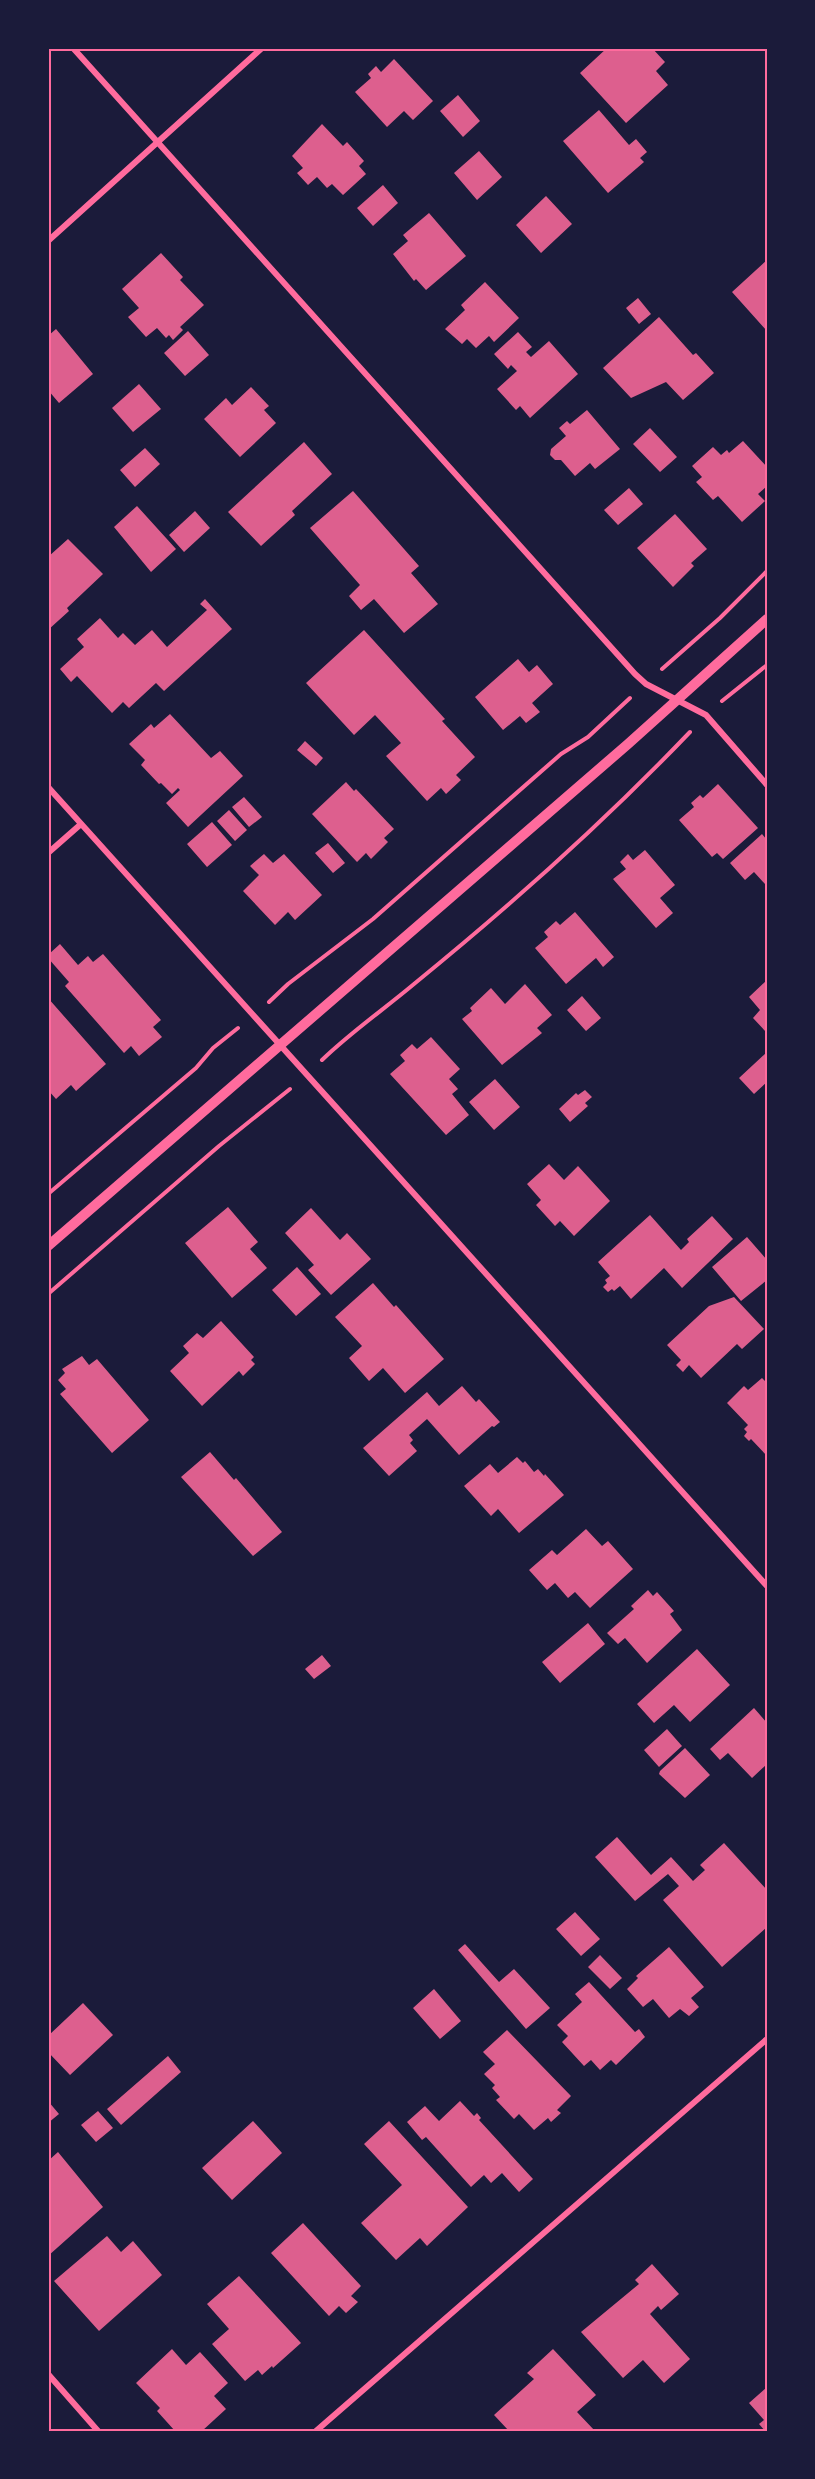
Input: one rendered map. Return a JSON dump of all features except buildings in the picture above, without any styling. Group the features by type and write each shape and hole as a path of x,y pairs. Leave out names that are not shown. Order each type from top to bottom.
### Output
{"street":[{"path":"73,48 646,684 706,715 767,785"},
{"path":"48,242 262,48"},
{"path":"48,1246 767,619"},
{"path":"48,787 767,1586"},
{"path":"48,853 81,824"},
{"path":"316,2431 767,2039"},
{"path":"48,2374 98,2431"}],"path":[{"path":"48,1194 196,1068 213,1048 255,1015 288,984 373,919 561,754 588,737 720,618 767,571"},
{"path":"48,1294 219,1146 308,1074 356,1029 414,985 595,827 706,715 767,665"}]}
